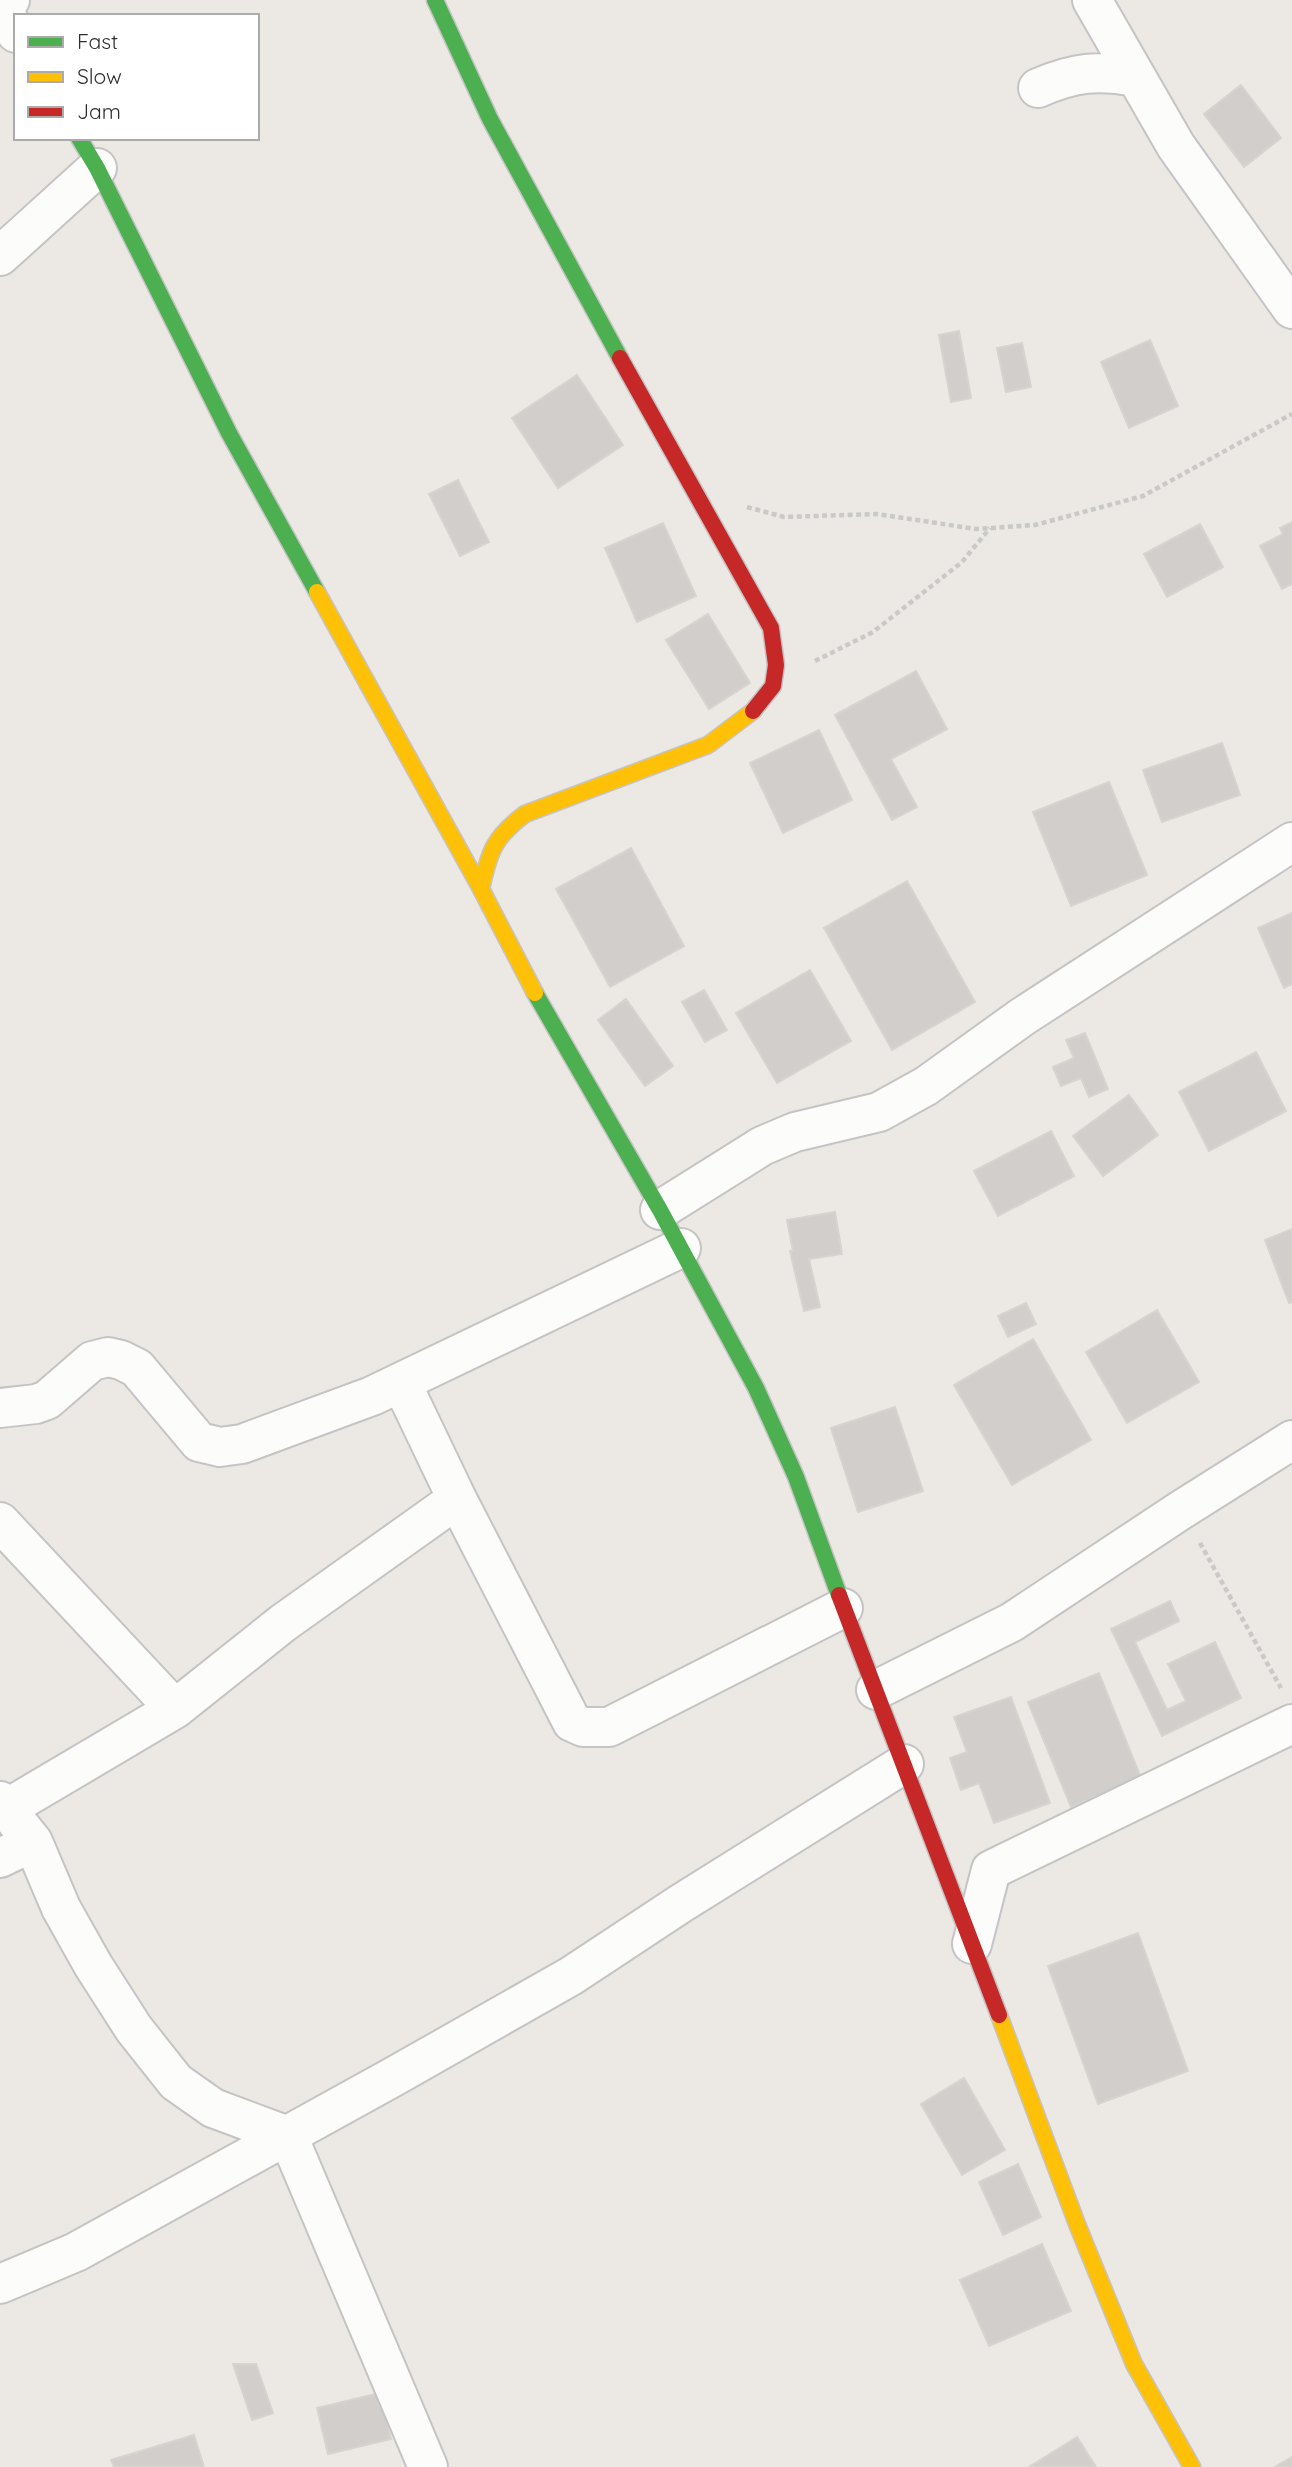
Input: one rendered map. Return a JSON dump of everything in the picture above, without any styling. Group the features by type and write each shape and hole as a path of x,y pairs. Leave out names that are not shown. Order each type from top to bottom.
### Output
{"street":[{"path":"10,0 0,6 14,30"},
{"path":"435,0 491,120 771,628 775,646 776,666 772,686 749,716 708,745 526,814 499,833 489,852 481,889"},
{"path":"1092,0 1176,146 1292,309"},
{"path":"1038,88 1082,72 1136,77"},
{"path":"0,256 88,153 229,433 481,889 543,1009 660,1210 756,1388 796,1478 1077,2224 1134,2364 1192,2467"},
{"path":"660,1210 762,1146 795,1132 879,1112 926,1086 1022,1017 1292,842"},
{"path":"0,1408 36,1404 47,1399 92,1361 108,1357 137,1368 199,1443 220,1447 242,1444 372,1396 681,1248"},
{"path":"401,1382 457,1499 572,1722 583,1727 609,1727 843,1608"},
{"path":"876,1690 1012,1622 1292,1440"},
{"path":"428,2467 288,2136 213,2108 176,2082 134,2029 61,1908 16,1850 3,1805 175,1709 283,1623 457,1499"},
{"path":"0,1522 175,1709"},
{"path":"972,1944 991,1870 1289,1710"},
{"path":"0,2284 76,2252 571,1976 904,1763"}],"path":[{"path":"695,493 784,517 877,514 976,529 1035,525 1143,496 1292,414"},
{"path":"772,686 829,653 873,632 962,562 990,528"},
{"path":"1181,1510 1289,1710"}],"building":[{"path":"1241,85 1281,138 1244,167 1204,114"},
{"path":"959,331 971,398 951,402 939,335"},
{"path":"1150,340 1178,406 1129,428 1101,362"},
{"path":"1022,343 1031,387 1006,392 997,348"},
{"path":"577,375 623,445 558,488 512,418"},
{"path":"458,480 489,542 460,556 429,494"},
{"path":"1292,522 1292,584 1282,589 1260,546 1283,534 1280,528"},
{"path":"663,523 696,596 637,622 605,548"},
{"path":"1200,524 1223,567 1167,597 1144,554"},
{"path":"708,614 750,683 709,709 666,640"},
{"path":"916,671 947,729 891,759 917,807 892,820 835,715"},
{"path":"819,730 852,800 783,833 750,763"},
{"path":"1222,743 1240,795 1162,822 1143,770"},
{"path":"1109,782 1147,875 1071,906 1033,812"},
{"path":"631,848 684,946 610,987 556,889"},
{"path":"907,881 975,1002 892,1050 824,928"},
{"path":"1292,913 1292,984 1284,988 1258,928"},
{"path":"810,970 851,1041 777,1083 736,1013"},
{"path":"704,990 727,1030 705,1042 682,1002"},
{"path":"626,999 673,1066 645,1086 598,1020"},
{"path":"1085,1033 1108,1089 1089,1097 1081,1078 1061,1086 1053,1067 1074,1058 1066,1040"},
{"path":"1256,1052 1286,1111 1209,1151 1179,1092"},
{"path":"1129,1095 1158,1135 1103,1176 1073,1136"},
{"path":"1051,1131 1074,1176 998,1216 974,1171"},
{"path":"835,1212 842,1254 809,1259 820,1307 804,1311 790,1251 793,1251 787,1220"},
{"path":"1292,1229 1292,1302 1289,1303 1265,1240"},
{"path":"1026,1303 1036,1324 1008,1337 998,1316"},
{"path":"1157,1310 1199,1382 1127,1423 1086,1352"},
{"path":"1033,1339 1091,1440 1012,1485 954,1385"},
{"path":"895,1407 923,1491 858,1512 831,1428"},
{"path":"1170,1601 1179,1621 1135,1642 1167,1710 1186,1701 1168,1664 1215,1642 1241,1698 1162,1736 1111,1629"},
{"path":"1099,1673 1141,1778 1071,1807 1028,1702"},
{"path":"1011,1697 1050,1803 994,1823 979,1783 961,1790 950,1758 967,1752 954,1717"},
{"path":"1138,1933 1188,2071 1098,2104 1048,1966"},
{"path":"964,2078 1005,2150 962,2175 921,2104"},
{"path":"1018,2164 1041,2217 1003,2235 979,2182"},
{"path":"1042,2244 1071,2311 989,2346 960,2280"},
{"path":"233,2364 256,2364 273,2413 252,2420"},
{"path":"380,2393 391,2439 328,2454 317,2408"},
{"path":"194,2435 204,2467 114,2467 111,2460"},
{"path":"1077,2437 1096,2467 1029,2467"},
{"path":"1292,2457 1292,2467 1275,2467"}],"traffic: fast":[{"path":"435,0 490,119 620,358"},
{"path":"80,140 97,168 229,433 317,592"},
{"path":"535,993 660,1210 756,1388 796,1477 839,1595"}],"traffic: slow":[{"path":"317,592 481,889 535,993"},
{"path":"481,889 494,846 506,830 525,814 708,745 753,711"},
{"path":"999,2015 1077,2224 1134,2364 1192,2467"}],"traffic: jam":[{"path":"620,358 771,628 776,665 773,686 753,711"},
{"path":"839,1595 999,2015"}]}
